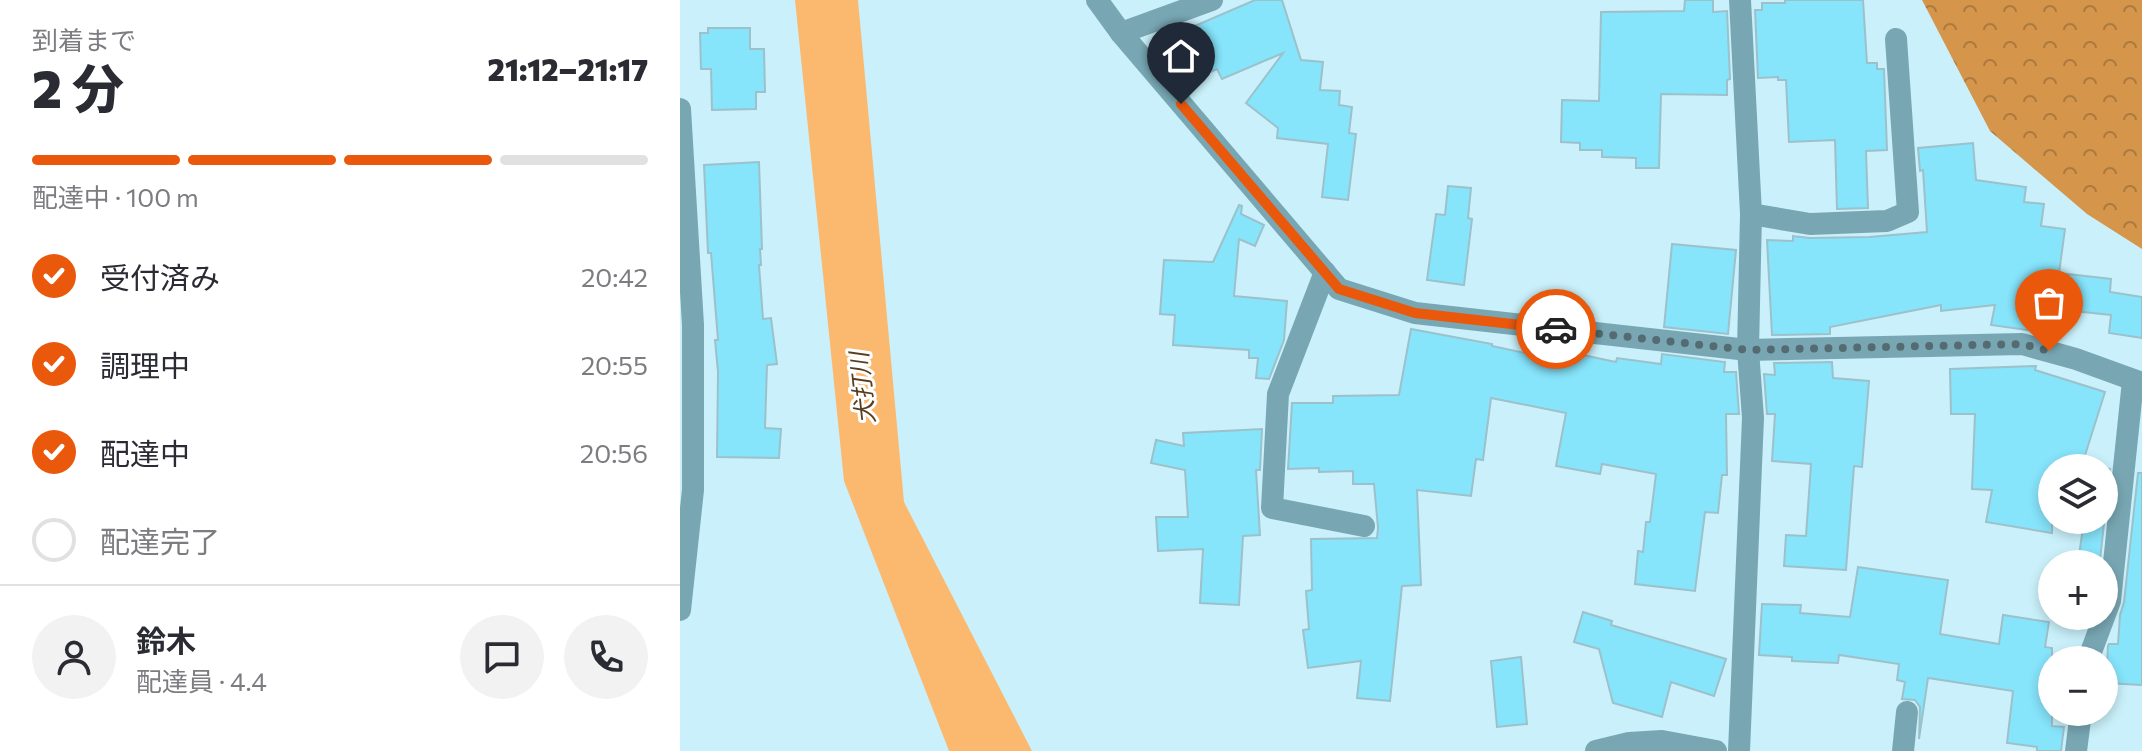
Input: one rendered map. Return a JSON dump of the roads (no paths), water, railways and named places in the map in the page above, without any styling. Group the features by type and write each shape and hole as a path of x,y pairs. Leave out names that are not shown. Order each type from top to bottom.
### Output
{"street":[{"path":"1097,0 1121,33 1339,289 1415,313 1748,350 2022,344 2076,359 2138,382 2110,601 2093,646"},
{"path":"1121,33 1212,0"},
{"path":"1739,751 1753,418 1748,350 1751,214 1740,0"},
{"path":"1751,214 1810,224 1887,221 1908,212 1896,39"},
{"path":"680,109 693,325 687,423 693,490 680,610"},
{"path":"1325,272 1278,394 1272,508 1364,526"},
{"path":"1903,751 1907,712"},
{"path":"2076,751 2079,726"},
{"path":"1596,751 1629,743 1662,741 1716,751"}],"water":[{"name":"犬打川","path":"795,0 858,0 904,502 1032,751 949,751 844,481"}]}
